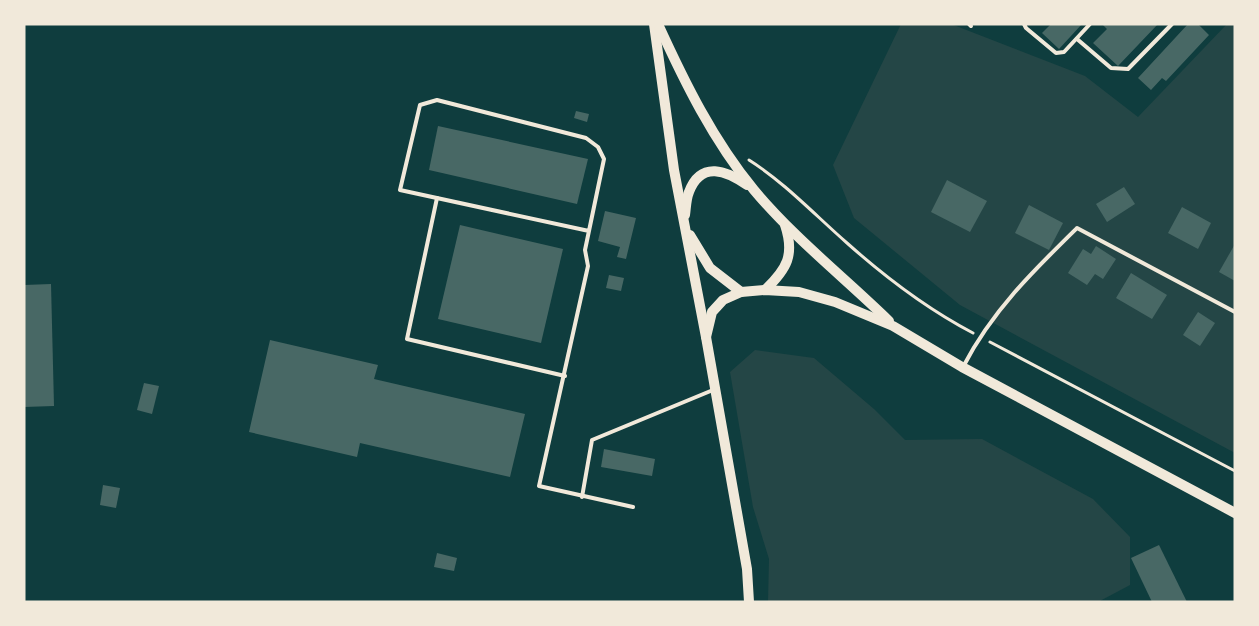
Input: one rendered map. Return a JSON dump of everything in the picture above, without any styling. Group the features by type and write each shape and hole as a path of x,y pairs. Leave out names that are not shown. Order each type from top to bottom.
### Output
{"main road":[{"path":"656,24 684,83 705,119 754,190 784,223 893,326"},
{"path":"656,24 674,170 747,569 748,602"},
{"path":"741,292 710,268 684,224 689,192 697,179 708,172 718,171 731,174 754,190"},
{"path":"765,290 782,274 789,256 790,241 784,223"},
{"path":"706,337 712,312 723,300 741,292 765,290 799,292 835,302 893,326 962,367 1235,513"}],"lane":[{"path":"1024,24 1056,53 1064,52 1090,24"},
{"path":"1077,39 1112,68 1128,69 1172,24"},
{"path":"589,231 400,190 420,105 437,100 586,138 598,147 604,159 589,231 585,250 588,266 539,486 633,507"},
{"path":"437,198 406,339 565,376"},
{"path":"962,367 980,337 1021,283 1077,228 1235,312"},
{"path":"582,497 592,440 715,390"}],"path":[{"path":"747,159 794,195 849,245 951,322 1235,471"}],"shaded area":[{"path":"901,24 951,24 1085,76 1138,117 1227,24 1235,24 1235,453 960,305 854,218 833,165"},
{"path":"755,350 814,358 874,409 905,440 982,439 1093,499 1130,537 1130,585 1098,602 768,602 769,559 753,507 730,372"}],"building":[{"path":"1051,24 1082,24 1059,49 1042,33"},
{"path":"1102,24 1158,24 1118,66 1093,43 1107,29"},
{"path":"1188,24 1198,24 1209,35 1166,81 1162,78 1151,90 1138,78"},
{"path":"576,111 589,114 587,122 574,118"},
{"path":"438,126 588,159 577,204 429,170"},
{"path":"947,180 987,201 970,232 931,212"},
{"path":"1124,187 1135,204 1107,222 1096,204"},
{"path":"1029,205 1063,223 1049,250 1015,233"},
{"path":"1182,207 1211,223 1198,249 1168,233"},
{"path":"605,211 636,218 626,259 617,257 620,247 598,241"},
{"path":"460,225 563,249 541,343 438,319"},
{"path":"1235,244 1235,281 1219,272"},
{"path":"1096,246 1116,259 1103,279 1095,274 1087,285 1068,273 1083,249 1091,254"},
{"path":"1131,273 1167,295 1152,319 1116,298"},
{"path":"609,275 624,278 621,291 606,288"},
{"path":"51,284 54,406 24,407 24,285"},
{"path":"1198,312 1215,323 1200,346 1183,335"},
{"path":"270,340 378,365 374,379 525,414 510,477 360,443 357,457 249,432"},
{"path":"144,383 159,386 152,414 137,410"},
{"path":"604,449 655,459 652,476 601,467"},
{"path":"103,485 120,488 116,508 100,505"},
{"path":"1159,545 1187,602 1152,602 1131,558"},
{"path":"437,553 457,558 454,571 434,567"}]}
